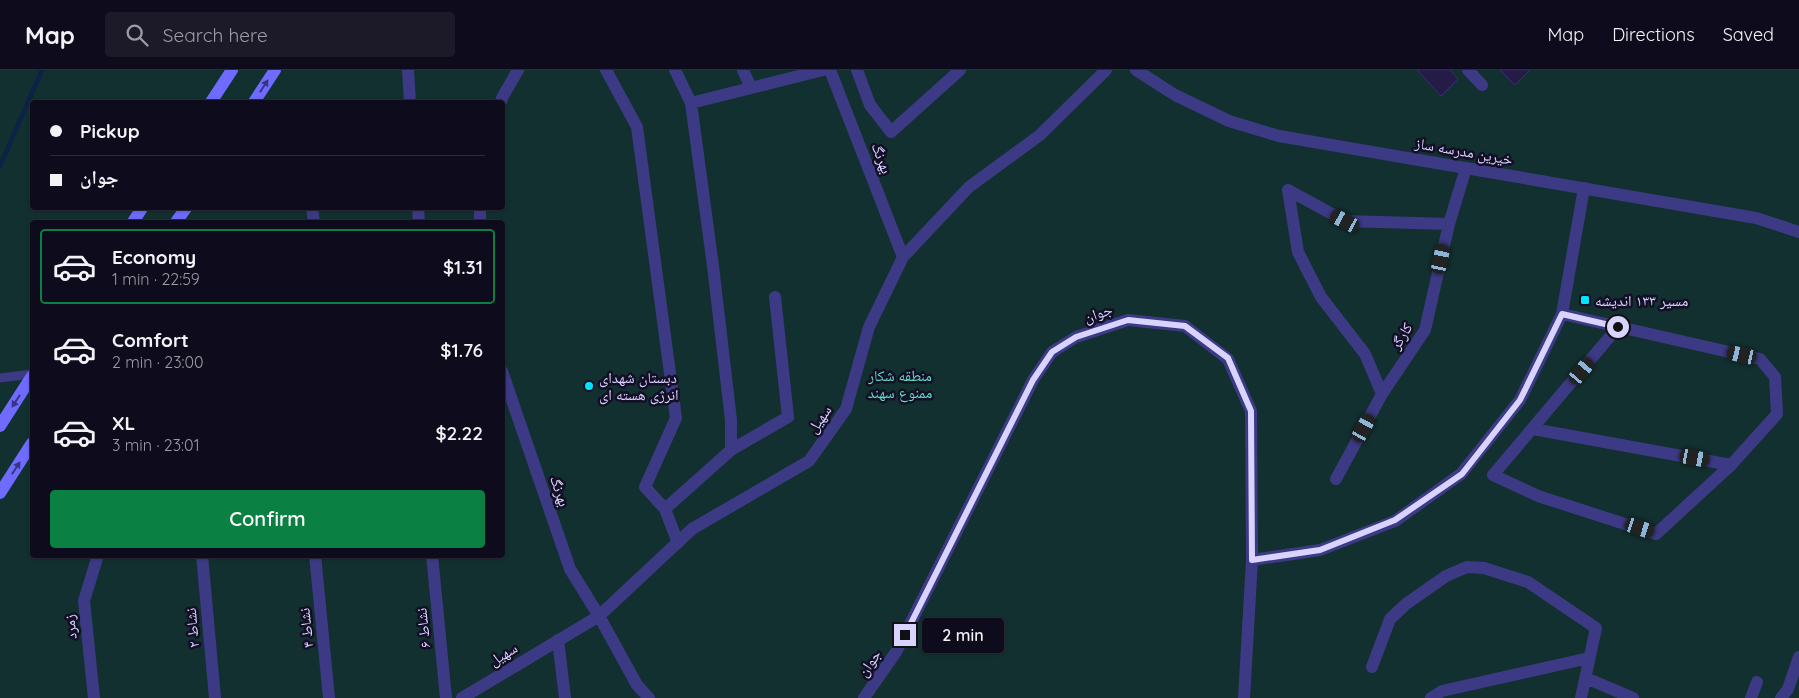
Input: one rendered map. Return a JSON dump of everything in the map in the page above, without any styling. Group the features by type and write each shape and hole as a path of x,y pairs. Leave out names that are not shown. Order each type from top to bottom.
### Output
{"main road":[{"path":"212,100 232,70"},
{"path":"255,100 275,70"},
{"path":"0,426 30,378"},
{"path":"0,493 30,446"}],"street":[{"path":"408,70 410,100"},
{"path":"502,100 518,70"},
{"path":"606,70 637,128 676,418 645,487 665,509 678,543"},
{"path":"675,70 691,103 731,420 731,450"},
{"path":"743,70 751,88"},
{"path":"691,103 823,70"},
{"name":"بهرنگ","path":"830,70 903,257"},
{"path":"857,70 870,105 891,132 960,70"},
{"name":"سهیل","path":"462,698 599,616 692,529 809,461 846,408 869,327 903,257 969,187 1040,135 1106,70"},
{"name":"خیرین مدرسه ساز","path":"1136,70 1175,96 1229,121 1279,136 1756,218 1799,232"},
{"path":"1468,70 1482,85"},
{"name":"کارگر","path":"1336,479 1382,394 1425,330 1449,224 1466,168"},
{"path":"1252,560 1320,550 1395,520 1462,474 1520,400 1562,314 1584,188"},
{"path":"1382,394 1365,354 1321,297 1298,252 1288,190 1345,221 1449,224"},
{"path":"665,509 731,450 788,417 775,297"},
{"path":"1562,314 1618,327 1760,360 1774,376 1777,414 1730,465 1656,534 1538,496 1493,475 1618,327"},
{"name":"جوان","path":"864,698 896,652 1033,380 1052,352 1076,337 1128,320 1185,326 1228,358 1251,411 1252,560 1244,698"},
{"name":"بهرنگ","path":"505,380 570,569 599,616 636,685 649,698"},
{"path":"1533,429 1730,465"},
{"name":"زمرد","path":"94,698 84,600 97,558"},
{"name":"نشاط ۲","path":"202,558 214,698"},
{"name":"نشاط ۴","path":"315,558 329,698"},
{"name":"نشاط ۶","path":"432,558 446,698"},
{"path":"1372,667 1390,619 1406,604 1446,576 1467,567 1484,568 1528,582 1596,628 1581,698"},
{"path":"558,640 565,698"},
{"path":"1781,698 1788,689 1799,657"},
{"path":"1431,698 1442,691 1589,658"},
{"path":"1586,678 1633,698"},
{"path":"1751,698 1757,682"}],"lane":[{"path":"0,378 30,375"}],"green space":[{"name":"منطقه شکار ممنوع سهند","path":"0,70 1799,70 1799,698 0,698"}],"building":[{"path":"1417,70 1450,70 1458,79 1441,96"},
{"path":"1500,70 1530,70 1515,85"}],"waterway":[{"path":"0,166 42,70"}],"place":[{"name":"مسیر ۱۳۳ اندیشه","path":"1585,300"},
{"name":"دبستان شهدای انرژی هسته ای","path":"589,386"}],"route":[{"path":"905,635 1033,380 1052,352 1076,337 1128,320 1185,326 1228,358 1251,411 1252,560 1320,550 1395,520 1462,474 1520,400 1562,314 1618,327"}]}
